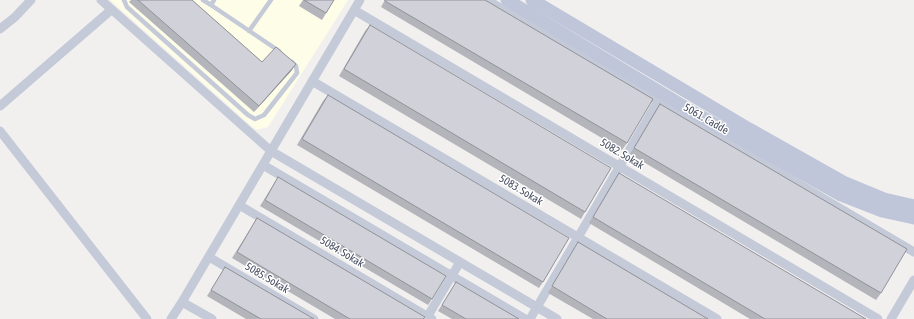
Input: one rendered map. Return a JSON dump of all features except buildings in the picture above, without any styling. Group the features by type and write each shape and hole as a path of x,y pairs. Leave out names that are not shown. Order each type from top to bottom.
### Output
{"street":[{"path":"0,30 31,0"},
{"path":"101,0 271,151 557,319"},
{"path":"170,319 209,257 360,0"},
{"path":"487,0 660,97 914,252"},
{"name":"5061. Cadde","path":"507,0 660,97 841,195 875,209 914,218"},
{"name":"5061. Cadde","path":"532,0 748,129 843,182 884,199 914,206"},
{"path":"0,106 111,10"},
{"name":"5082. Sokak","path":"354,10 878,319"},
{"name":"5083. Sokak","path":"312,81 717,319"},
{"path":"530,319 660,97"},
{"path":"0,131 147,319"},
{"path":"263,165 525,319"},
{"name":"5084. Sokak","path":"239,205 429,318"},
{"name":"5085. Sokak","path":"209,257 314,319"},
{"path":"429,318 460,262"},
{"path":"891,319 914,280"},
{"path":"182,302 212,319"}],"lane":[{"path":"124,0 127,7 248,115 255,119 264,115 297,73 296,66 289,58"},
{"path":"203,0 282,54"},
{"path":"211,5 214,0"},
{"path":"249,31 271,0"}],"shaded area":[{"path":"110,0 348,0 268,127 256,130"}]}
